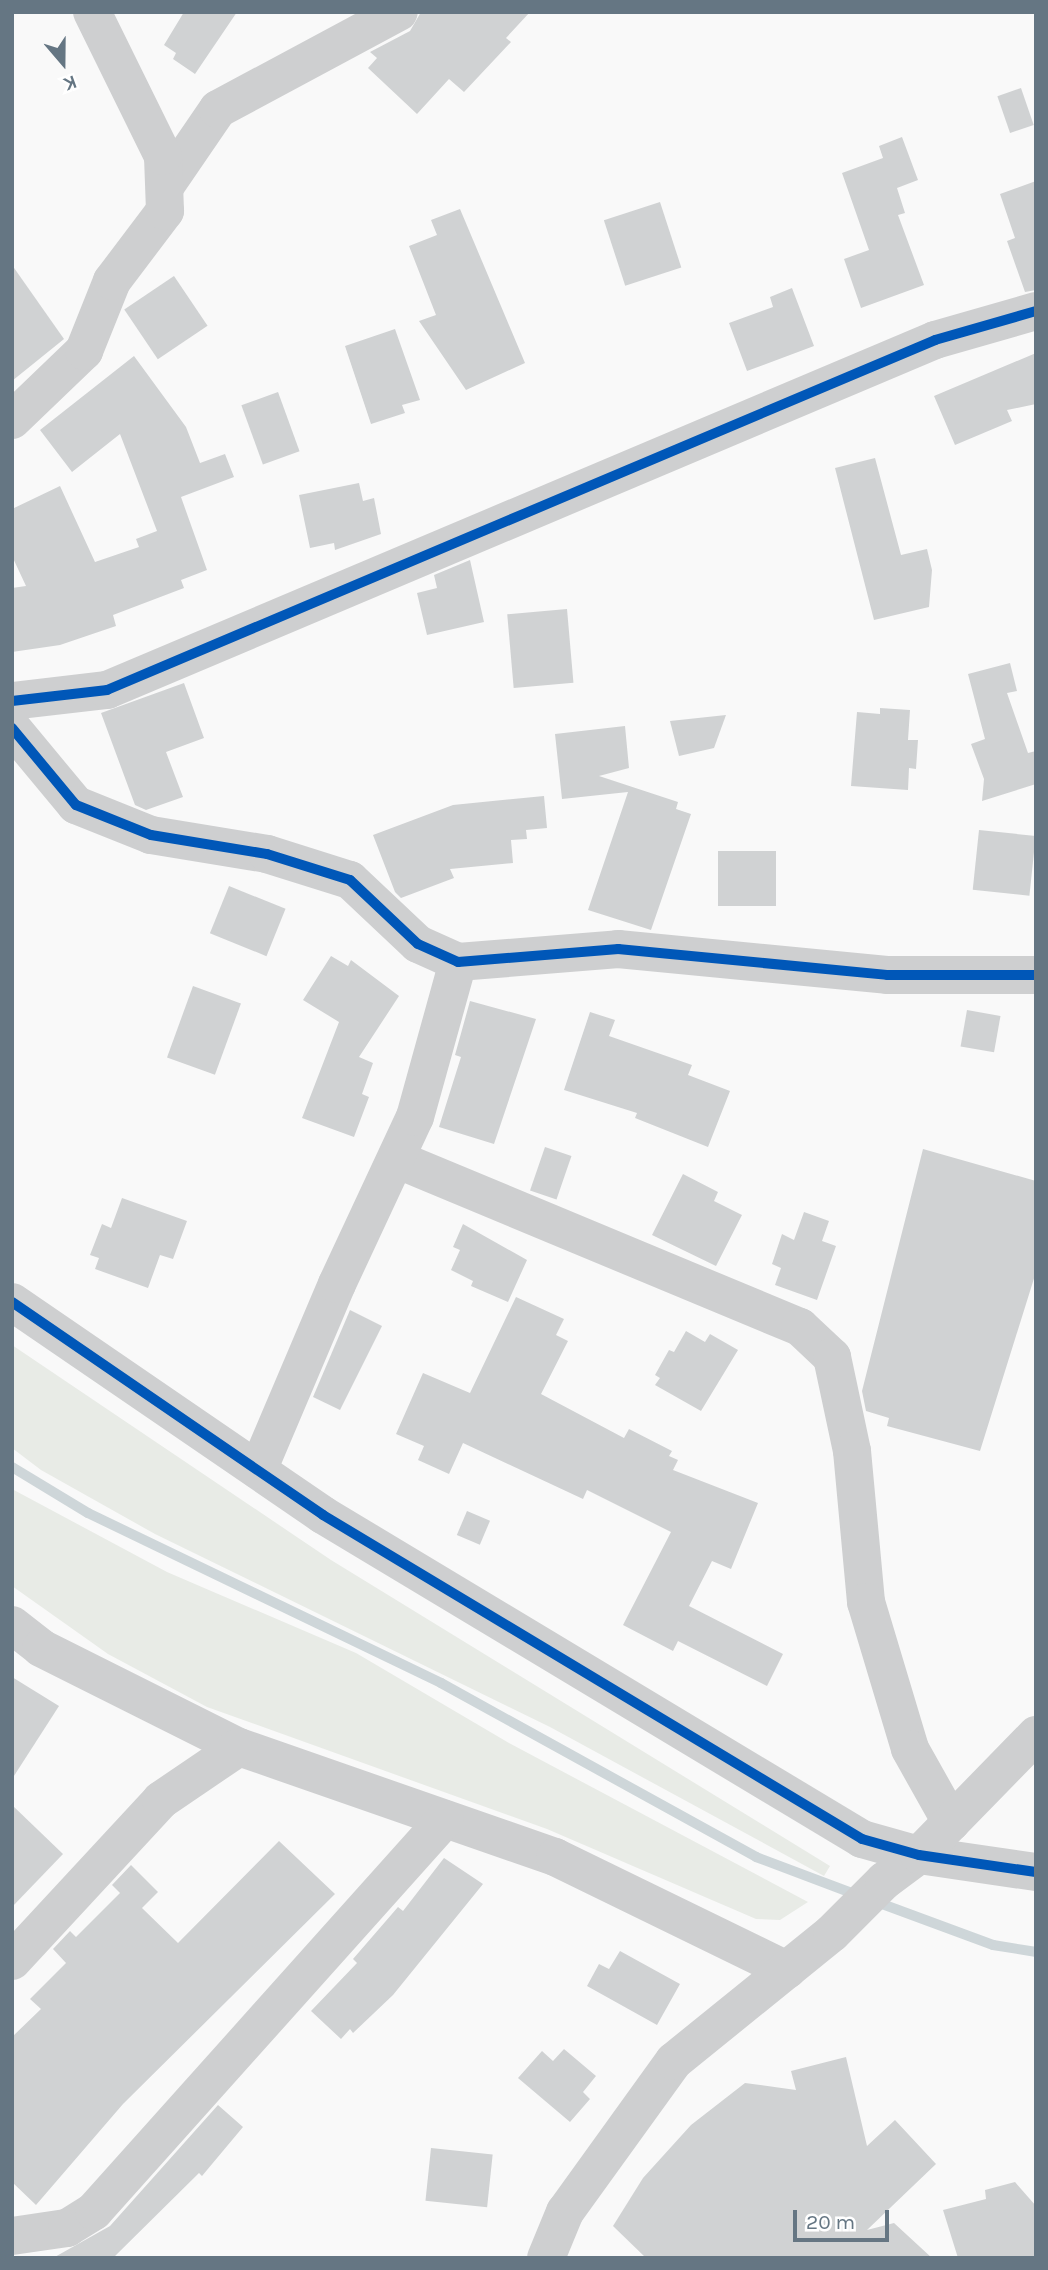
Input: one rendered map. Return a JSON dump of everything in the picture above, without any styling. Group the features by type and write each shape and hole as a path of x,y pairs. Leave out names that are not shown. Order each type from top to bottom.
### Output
{"street":[{"path":"12,420 84,351 112,281 165,211 163,156 92,12"},
{"path":"166,185 218,109 399,12"},
{"path":"12,701 107,690 935,340 1036,311"},
{"path":"12,728 76,805 151,835 267,854 350,880 418,944 458,962 618,949 887,975 1036,975"},
{"path":"258,1470 415,1117 458,962"},
{"path":"396,1159 800,1327 832,1357 852,1451 866,1602 910,1749 951,1822"},
{"path":"12,1302 323,1515 862,1839 919,1855 1036,1872"},
{"path":"12,1625 41,1648 239,1747 555,1857 787,1970"},
{"path":"546,2258 565,2212 674,2061 832,1933 884,1881 919,1855 1036,1735"},
{"path":"12,1961 161,1800 239,1747"},
{"path":"12,2236 67,2228 94,2211 445,1819"}],"shaded area":[{"path":"12,1345 331,1560 830,1866 824,1876 550,1727 155,1534 41,1470 12,1448"},
{"path":"12,1489 167,1572 356,1653 509,1743 808,1902 780,1920 756,1919 547,1829 207,1707 108,1654 12,1586"}],"building":[{"path":"184,12 237,12 195,74 173,59 176,53 164,45"},
{"path":"421,12 530,12 506,38 511,42 464,92 449,79 417,114 368,68 377,58 370,52 410,31"},
{"path":"1021,88 1034,125 1010,133 997,96"},
{"path":"902,137 918,180 897,188 905,213 898,215 924,285 861,308 844,259 869,250 842,173 883,158 879,146"},
{"path":"1036,181 1036,290 1025,292 1007,241 1015,238 1000,194"},
{"path":"660,202 681,268 625,286 604,220"},
{"path":"460,209 525,363 466,390 419,321 436,315 409,246 437,235 431,220"},
{"path":"12,265 64,339 12,381"},
{"path":"174,276 208,326 158,359 124,310"},
{"path":"792,288 814,346 747,371 729,323 773,307 770,297"},
{"path":"395,329 420,400 402,405 405,413 371,424 345,346"},
{"path":"1036,353 1036,404 1007,410 1012,421 955,445 934,396"},
{"path":"134,356 186,427 200,463 225,454 234,477 181,497 207,570 181,580 184,588 113,615 116,626 60,645 12,652 12,588 26,586 12,556 12,509 60,486 95,562 139,547 136,539 157,531 120,434 72,472 40,430"},
{"path":"278,392 300,451 263,465 241,405"},
{"path":"875,458 901,555 927,549 932,570 929,607 874,620 835,468"},
{"path":"359,483 363,501 374,498 381,534 335,550 334,543 310,548 299,495"},
{"path":"470,560 484,622 427,635 417,593 437,588 434,575"},
{"path":"567,609 573,683 514,688 507,614"},
{"path":"1010,663 1017,691 1007,693 1028,753 1036,751 1036,784 982,801 984,779 971,744 985,739 968,674"},
{"path":"184,683 204,738 166,752 183,797 146,810 135,805 101,713"},
{"path":"880,708 910,710 908,740 918,740 916,769 909,768 908,790 851,786 857,712 880,714"},
{"path":"726,715 714,748 679,756 670,721"},
{"path":"625,726 629,768 599,776 678,802 676,809 691,814 651,930 588,910 628,792 562,799 555,734"},
{"path":"544,796 547,828 526,830 527,839 511,840 513,863 450,869 454,878 401,898 395,892 373,835 453,805"},
{"path":"979,830 1036,836 1029,896 973,890"},
{"path":"718,851 776,851 776,906 718,906"},
{"path":"229,886 286,909 266,956 210,933"},
{"path":"331,956 348,966 351,960 399,996 359,1057 373,1063 362,1094 369,1097 354,1137 302,1118 339,1022 303,1000"},
{"path":"193,986 241,1003 215,1075 167,1057"},
{"path":"470,1001 536,1019 494,1144 439,1127 461,1057 455,1055"},
{"path":"967,1010 1000,1016 994,1052 961,1046"},
{"path":"590,1012 615,1020 609,1036 692,1065 688,1075 730,1091 708,1147 635,1118 637,1113 564,1090"},
{"path":"545,1147 571,1156 556,1200 530,1190"},
{"path":"923,1149 1036,1181 1036,1272 980,1451 887,1426 889,1418 866,1411 862,1391"},
{"path":"683,1174 718,1192 714,1201 742,1215 716,1266 652,1235"},
{"path":"122,1198 187,1221 173,1259 160,1255 148,1288 95,1269 99,1258 90,1255 102,1224 111,1228"},
{"path":"804,1212 829,1221 822,1241 836,1246 817,1300 775,1285 781,1268 772,1264 782,1234 794,1240"},
{"path":"463,1224 527,1260 508,1302 471,1286 473,1281 451,1270 460,1250 453,1247"},
{"path":"516,1297 564,1319 556,1335 568,1341 541,1394 624,1438 629,1429 672,1451 669,1456 678,1460 673,1470 758,1503 731,1569 712,1561 689,1606 783,1654 767,1686 678,1641 673,1651 623,1625 671,1532 587,1490 583,1499 463,1443 449,1474 418,1460 424,1446 396,1434 423,1373 470,1393"},
{"path":"350,1310 382,1326 340,1410 313,1397"},
{"path":"686,1331 705,1342 710,1334 738,1350 701,1411 655,1385 660,1378 655,1375 669,1350 674,1352"},
{"path":"467,1511 490,1521 480,1545 457,1535"},
{"path":"12,1677 59,1706 12,1779"},
{"path":"12,1805 63,1854 12,1907"},
{"path":"279,1841 335,1894 123,2104 36,2205 12,2182 12,2037 41,2009 30,1999 66,1963 53,1949 70,1931 76,1937 120,1893 112,1885 131,1865 158,1892 142,1908 178,1943"},
{"path":"444,1858 483,1884 393,1995 353,2033 350,2029 341,2039 311,2011 357,1963 353,1959 398,1907 403,1911"},
{"path":"620,1951 680,1984 657,2025 587,1986 599,1964 609,1969"},
{"path":"564,2049 596,2076 583,2092 590,2099 570,2122 518,2078 542,2051 553,2061"},
{"path":"846,2057 867,2146 895,2120 936,2164 867,2230 894,2223 932,2258 646,2258 613,2226 643,2178 691,2125 745,2083 796,2090 791,2071"},
{"path":"218,2105 243,2127 202,2176 199,2173 113,2258 53,2258 110,2226"},
{"path":"431,2148 493,2154 487,2207 425,2201"},
{"path":"1015,2182 1036,2206 1036,2258 958,2258 943,2210 986,2199 985,2190"}],"waterway":[{"path":"12,1467 88,1513 441,1683 756,1857 857,1895"},
{"path":"874,1901 993,1945 1036,1952"}],"cycle path":[{"path":"12,701 107,690 935,340 1036,311"},
{"path":"12,728 76,805 151,835 267,854 350,880 418,944 458,962 618,949 887,975 1036,975"},
{"path":"12,1302 323,1515 862,1839 919,1855 1036,1872"}]}
